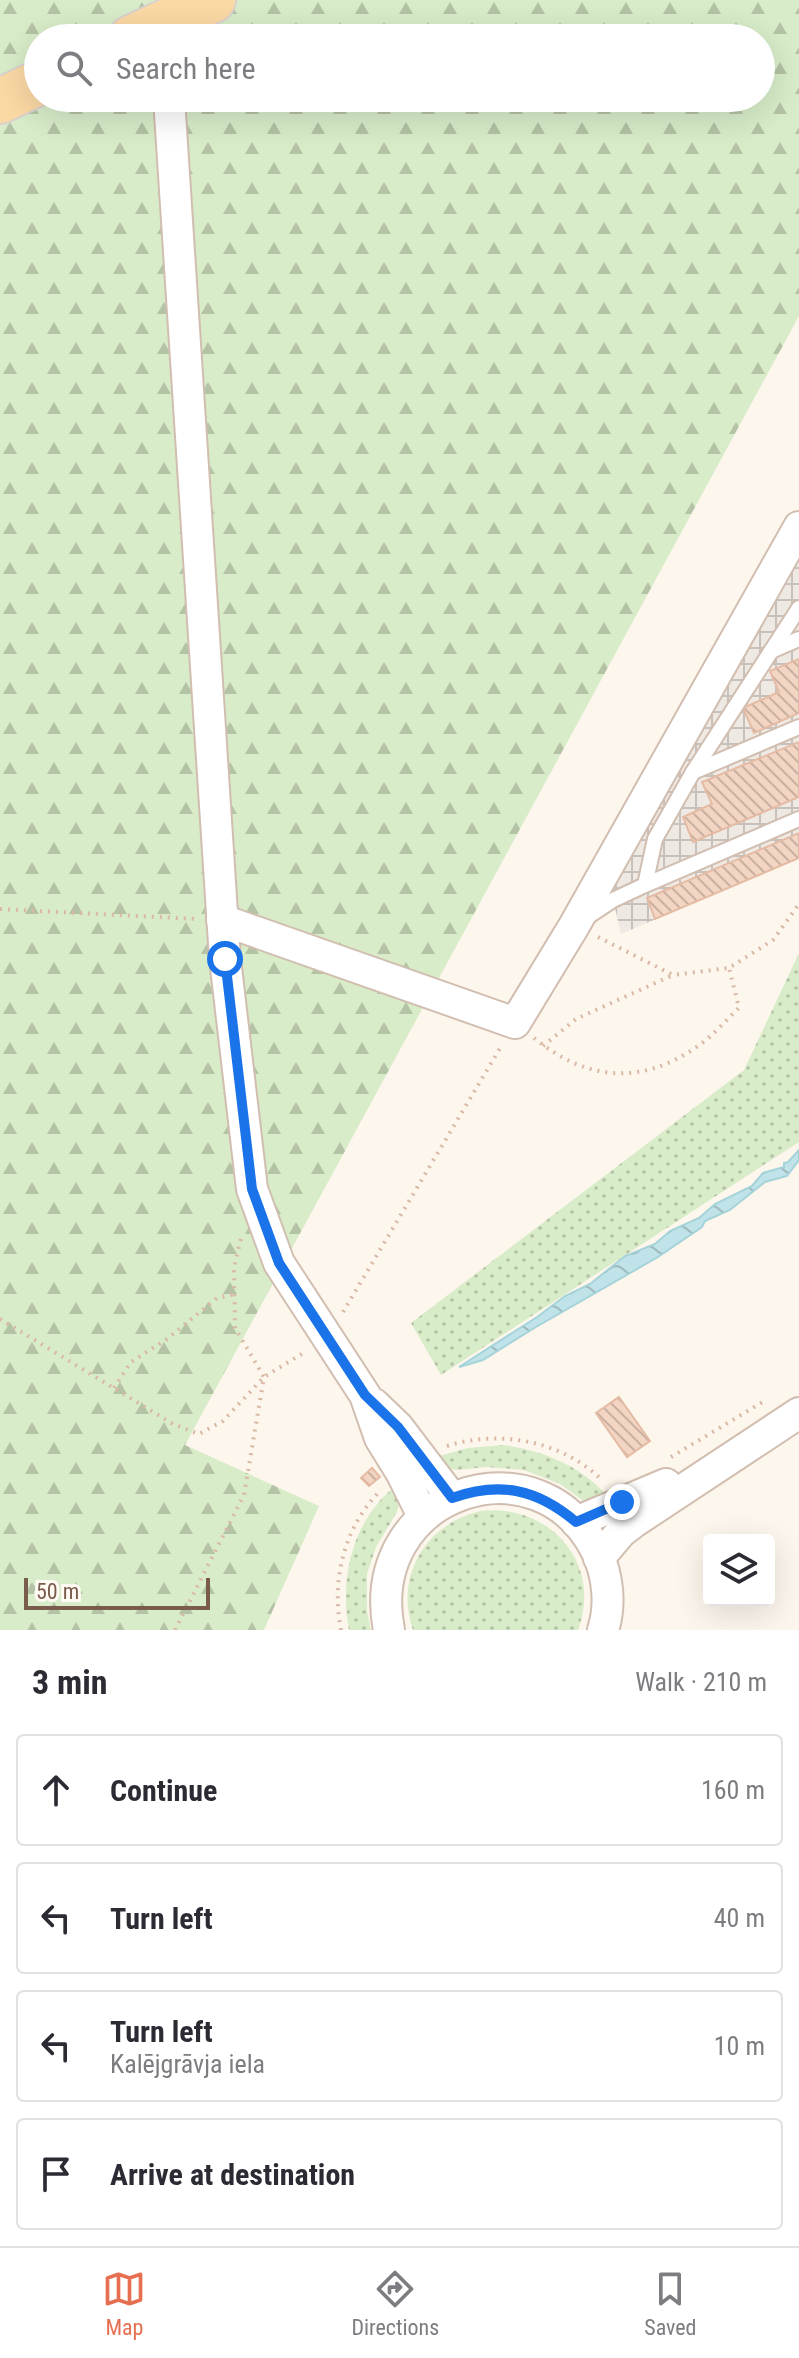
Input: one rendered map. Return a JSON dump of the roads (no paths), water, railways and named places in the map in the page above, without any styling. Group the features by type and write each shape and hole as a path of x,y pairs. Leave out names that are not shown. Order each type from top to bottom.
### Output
{"main road":[{"path":"166,24 213,0"},
{"path":"0,101 24,90"}],"street":[{"path":"170,112 226,974 252,1189 279,1263 365,1395 380,1438 423,1516"},
{"path":"222,920 515,1023 574,926 799,527"},
{"path":"365,1395 398,1427 452,1498"},
{"path":"599,1558 621,1532 737,1453 787,1404"},
{"path":"576,1522 737,1453"},
{"path":"389,1630 385,1594 393,1560 410,1529 423,1516 452,1498 489,1489 527,1493 553,1505 585,1533 599,1558 607,1590 603,1630"}],"lane":[{"path":"645,885 655,839 693,772 799,608"},
{"path":"771,651 799,639"},
{"path":"693,772 799,727"},
{"path":"574,926 613,900 799,819"}],"water":[{"path":"799,1150 799,1160 787,1176 765,1182 730,1210 705,1221 702,1227 658,1257 483,1360 459,1367 565,1296 590,1284 625,1256 655,1244 670,1231 699,1218 715,1204 752,1186 763,1173 784,1167 784,1163"}]}
